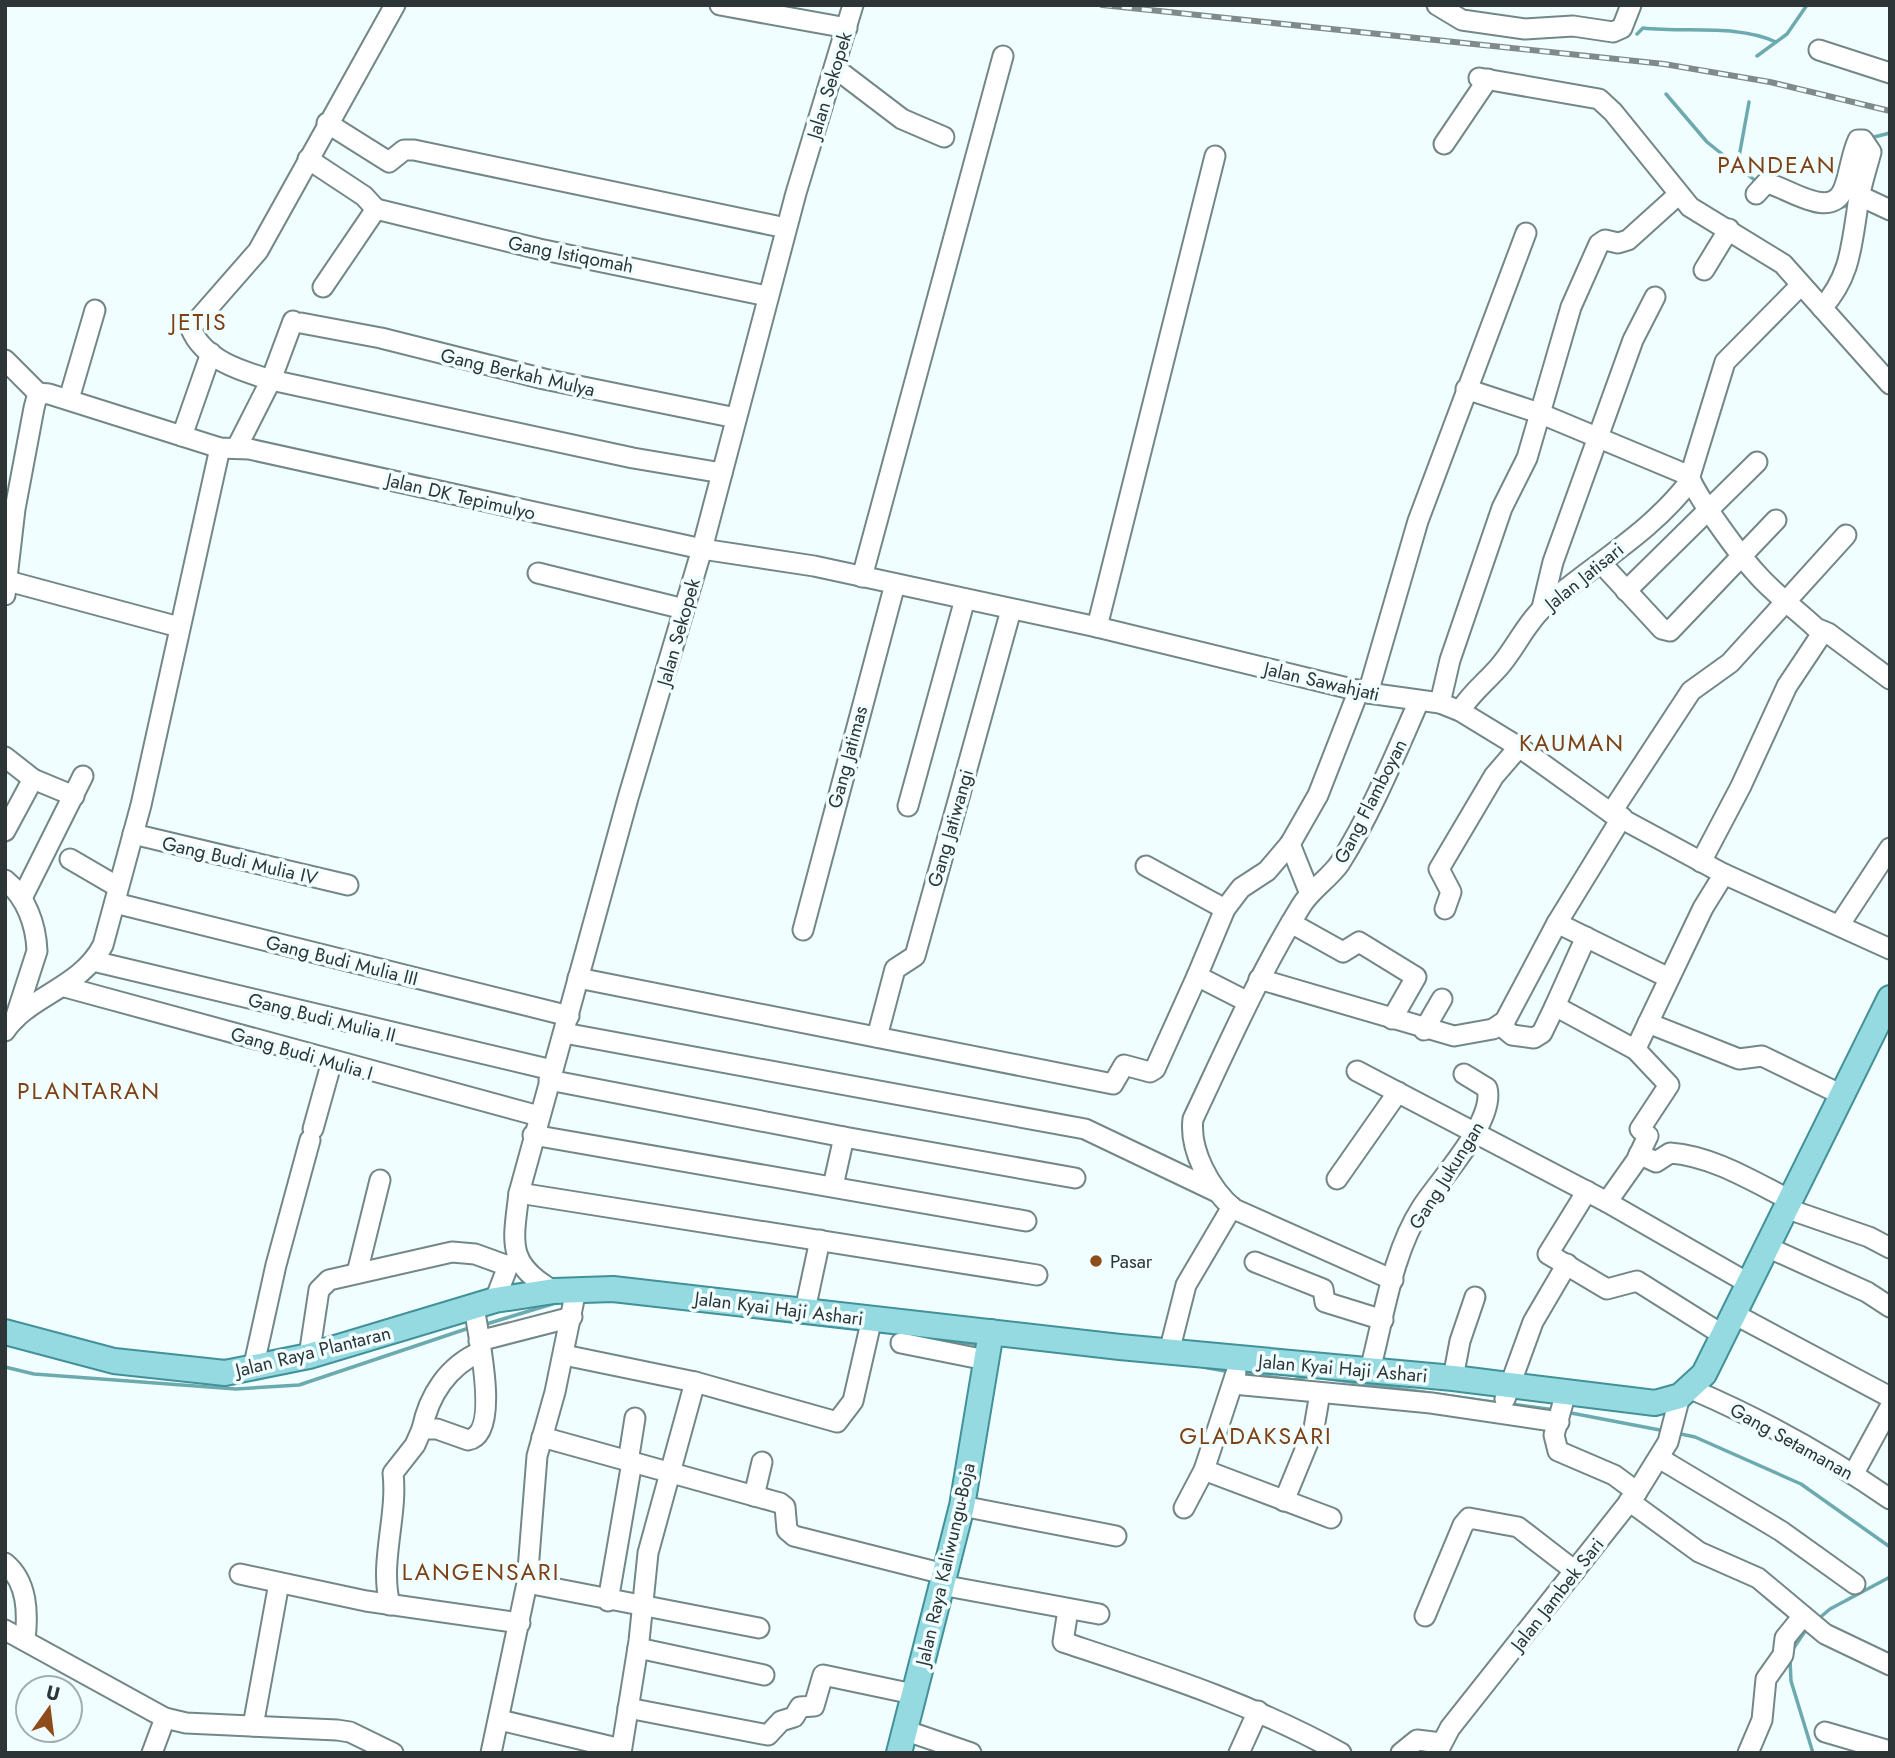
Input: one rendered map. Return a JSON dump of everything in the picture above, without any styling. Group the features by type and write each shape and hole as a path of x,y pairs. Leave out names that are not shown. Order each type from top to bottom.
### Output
{"main road":[{"path":"1686,1392 1704,1374 1790,1205 1890,998"},
{"name":"Jalan Kyai Haji Ashari","path":"481,1327 570,1303 641,1292 805,1310 840,1323 988,1348 1169,1352 1235,1372 1370,1370 1406,1385 1451,1388 1562,1408 1655,1403 1686,1392"},
{"name":"Jalan Raya Plantaran","path":"5,1332 114,1361 200,1371 253,1369 309,1356 481,1327"},
{"name":"Jalan Raya Kaliwungu-Boja","path":"901,1741 962,1506 988,1348"}],"street":[{"path":"395,5 249,265 216,295 191,329 203,348 237,370 271,380 633,458 722,473"},
{"path":"720,5 829,24"},
{"name":"Jalan Sekopek","path":"513,1263 519,1193 550,1075 702,549 722,473 725,416 767,296 835,68 829,24 853,5"},
{"path":"1437,5 1462,20 1525,29 1573,26 1614,32 1622,27 1631,5"},
{"path":"1819,50 1888,66"},
{"path":"862,577 1003,56"},
{"path":"835,68 901,120 944,137"},
{"path":"1444,144 1483,79 1599,99 1613,112 1690,207 1783,264 1890,384"},
{"path":"327,123 389,162 404,150 414,150 786,228"},
{"path":"1760,188 1812,201 1832,202 1839,197 1844,187 1858,140 1867,143 1871,152 1847,271 1836,292 1822,308"},
{"path":"1097,627 1215,156"},
{"path":"308,159 364,196 376,209 323,287"},
{"path":"1440,703 1450,660 1502,508 1527,458 1572,307 1599,244 1605,240 1618,243 1628,240 1679,194"},
{"path":"1860,196 1890,210"},
{"name":"Gang Istiqomah","path":"376,209 539,249 767,296"},
{"path":"1704,270 1729,229"},
{"path":"578,978 1113,1084 1124,1065 1150,1072 1155,1069 1225,909 1241,888 1267,872 1290,844 1318,794 1364,692 1418,521 1525,233"},
{"path":"1690,479 1725,362 1800,286"},
{"path":"1542,608 1553,562 1633,340 1655,297"},
{"path":"69,399 95,310"},
{"name":"Gang Berkah Mulya","path":"271,380 297,322 381,338 556,382 725,416"},
{"path":"181,436 211,354"},
{"path":"5,360 38,393 15,509 6,589 180,627"},
{"path":"10,1025 65,987 93,961 103,945 133,834 180,627 228,448 271,380"},
{"path":"1466,389 1539,413 1599,437 1690,479 1756,574 1823,632 1890,678"},
{"name":"Jalan DK Tepimulyo","path":"38,393 69,399 181,436 228,448 702,549"},
{"path":"1626,591 1757,462"},
{"name":"Jalan Jatisari","path":"1460,711 1474,690 1498,668 1542,608 1602,564 1674,501 1690,479"},
{"path":"1602,564 1662,629 1670,631 1776,520"},
{"path":"1259,979 1424,1030 1454,1036 1484,1031 1500,1025 1505,1021 1616,815 1691,691 1730,663 1846,535"},
{"name":"Jalan Sawahjati","path":"702,549 862,577 1097,627 1364,692 1440,703 1460,711 1519,747 1616,815 1701,862 1890,949"},
{"path":"538,573 684,609"},
{"name":"Gang Jatimas","path":"803,930 895,584"},
{"path":"908,806 965,599"},
{"name":"Gang Jatiwangi","path":"877,1037 895,969 915,956 1011,610"},
{"path":"1701,862 1741,786 1787,685 1823,632"},
{"name":"Gang Flamboyan","path":"1215,1191 1192,1137 1193,1119 1259,979 1310,894 1332,873 1344,855 1391,766 1419,701"},
{"path":"1445,909 1451,892 1439,869 1494,776 1519,747"},
{"path":"5,757 33,779 74,796"},
{"path":"22,898 83,776"},
{"path":"5,831 33,779"},
{"name":"Gang Budi Mulia IV","path":"133,834 348,885"},
{"path":"1290,844 1310,894"},
{"path":"1839,924 1890,848"},
{"name":"Gang Budi Mulia III","path":"70,859 117,895 566,1025 1084,1129 1215,1191"},
{"path":"1146,866 1225,909"},
{"path":"1636,1050 1703,908 1724,874"},
{"path":"5,880 22,898 35,930 37,951 10,1025"},
{"path":"1291,923 1343,952 1359,942 1416,977 1392,1020"},
{"path":"1557,923 1669,978"},
{"path":"1500,1025 1512,1035 1534,1038 1542,1033 1586,937"},
{"name":"Gang Budi Mulia II","path":"93,961 550,1075 844,1138 1075,1178"},
{"path":"1197,976 1248,1002"},
{"name":"Gang Budi Mulia I","path":"65,987 332,1061 536,1126 833,1186 1026,1221"},
{"path":"1424,1030 1442,999"},
{"path":"1555,1006 1636,1050 1669,1085 1640,1129 1648,1136 1639,1154 1607,1202"},
{"path":"1648,1023 1740,1059 1759,1055 1842,1095"},
{"path":"253,1369 276,1265 332,1061"},
{"path":"1357,1070 1587,1191 1748,1283"},
{"name":"Gang Jukungan","path":"1370,1370 1393,1280 1420,1210 1454,1164 1485,1110 1489,1093 1483,1083 1464,1074"},
{"path":"1337,1179 1398,1092"},
{"path":"833,1186 844,1138"},
{"path":"1639,1154 1657,1161 1672,1153 1714,1164 1790,1205 1890,1248"},
{"path":"357,1273 380,1180"},
{"path":"1215,1191 1233,1207 1393,1280"},
{"path":"1587,1191 1548,1254 1608,1289 1637,1281 1890,1397"},
{"path":"519,1193 1037,1275"},
{"path":"1169,1352 1186,1285 1233,1207"},
{"path":"805,1310 820,1240"},
{"path":"1767,1247 1867,1292 1890,1307"},
{"path":"309,1356 319,1290 329,1280 452,1252 475,1254 513,1263 530,1278 570,1303"},
{"path":"1255,1262 1323,1289 1325,1303 1383,1320"},
{"path":"390,1605 388,1549 396,1497 393,1473 415,1445 427,1406 438,1387 468,1357 513,1263"},
{"path":"1506,1397 1533,1322 1567,1264"},
{"path":"1451,1388 1463,1333 1475,1297"},
{"path":"481,1327 570,1303"},
{"path":"491,1753 520,1623 527,1583 533,1484 542,1437 564,1355 570,1303"},
{"path":"564,1355 695,1382 839,1422 853,1401 870,1326"},
{"path":"422,1429 437,1429 468,1440 478,1435 485,1423 487,1394 481,1327"},
{"path":"901,1343 937,1338"},
{"path":"1184,1508 1204,1470 1235,1372 1320,1393 1406,1385"},
{"path":"500,1720 621,1751 638,1648 650,1543 695,1382"},
{"path":"1686,1392 1666,1442 1855,1584"},
{"name":"Gang Setamanan","path":"1686,1392 1730,1406 1854,1473 1890,1499"},
{"path":"1284,1501 1314,1428 1320,1393"},
{"path":"1854,1473 1890,1407"},
{"path":"1562,1408 1554,1441 1558,1451 1614,1475 1633,1496 1699,1552 1758,1578 1808,1621 1890,1665"},
{"path":"608,1601 635,1418"},
{"path":"542,1437 783,1505 787,1530 805,1541 943,1580 1068,1610 1099,1614"},
{"name":"Jalan Jambek Sari","path":"1439,1748 1633,1496 1666,1442"},
{"path":"754,1496 762,1462"},
{"path":"1204,1470 1331,1518"},
{"path":"962,1506 1116,1536"},
{"path":"1425,1616 1463,1525 1469,1518 1518,1527 1575,1571"},
{"path":"5,1563 20,1583 28,1609 25,1640"},
{"path":"240,1574 390,1605 520,1623"},
{"path":"253,1726 279,1583"},
{"path":"527,1583 608,1601 759,1628"},
{"path":"1068,1610 1061,1638 1063,1642 1164,1674 1258,1712 1341,1753"},
{"path":"1748,1753 1762,1720 1766,1679 1783,1655 1785,1638 1808,1621"},
{"path":"5,1630 165,1718 338,1730 393,1753"},
{"path":"638,1648 764,1675"},
{"path":"628,1708 768,1735 779,1721 794,1717 801,1706 814,1706 823,1675 913,1694"},
{"path":"1238,1753 1258,1712"},
{"path":"152,1753 165,1718"},
{"path":"1825,1732 1890,1751"},
{"path":"1401,1753 1418,1740 1439,1748"},
{"path":"901,1741 971,1753"}],"waterway":[{"path":"1757,56 1787,34 1807,5"},
{"path":"1637,34 1643,28 1728,31 1761,36 1776,42"},
{"path":"1666,94 1707,142 1757,182"},
{"path":"1737,168 1749,102"},
{"path":"1870,138 1890,133"},
{"path":"1831,211 1845,206 1850,198"},
{"path":"483,1325 559,1302"},
{"path":"5,1367 34,1374 236,1389 299,1385 472,1327"},
{"path":"911,1335 980,1345"},
{"path":"1203,1367 1230,1372"},
{"path":"1241,1373 1294,1380 1309,1376"},
{"path":"1323,1378 1500,1403"},
{"path":"1511,1404 1555,1410"},
{"path":"1566,1412 1665,1431"},
{"path":"1676,1433 1695,1437 1801,1484 1890,1547"},
{"path":"1817,1620 1830,1609 1890,1577"},
{"path":"1793,1649 1808,1627"},
{"path":"1790,1660 1791,1681 1813,1753"}],"railway":[{"path":"1102,5 1664,64 1770,82 1890,111"}],"place":[{"name":"Pasar","path":"1096,1261"}],"district":[{"name":"PANDEAN","path":"1777,165"},
{"name":"JETIS","path":"199,322"},
{"name":"KAUMAN","path":"1572,743"},
{"name":"PLANTARAN","path":"89,1091"},
{"name":"GLADAKSARI","path":"1256,1436"},
{"name":"LANGENSARI","path":"481,1572"}]}
